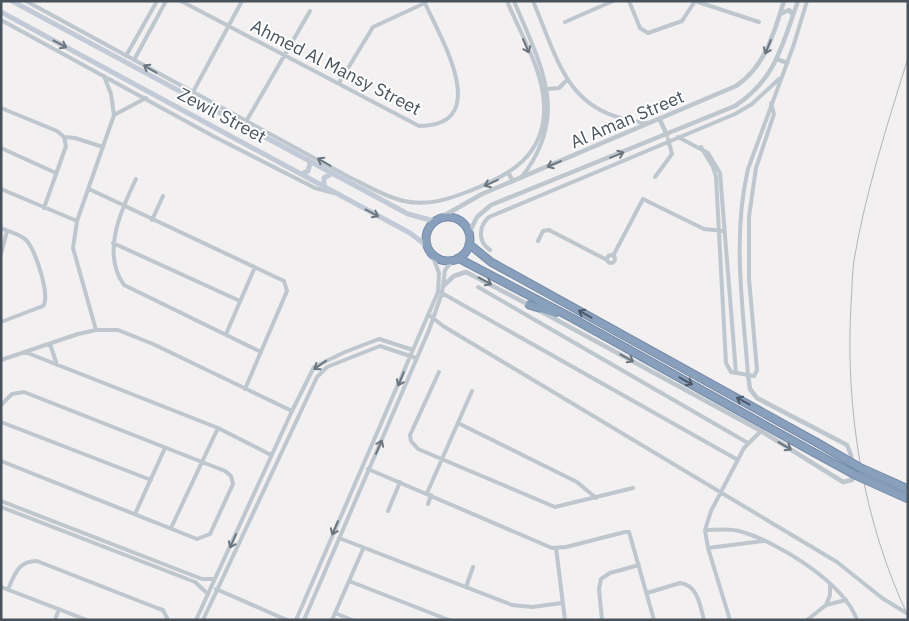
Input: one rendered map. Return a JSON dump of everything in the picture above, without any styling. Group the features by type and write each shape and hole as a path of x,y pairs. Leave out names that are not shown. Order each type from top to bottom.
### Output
{"highway":[{"path":"447,216 457,218 465,224 469,233 470,244 465,253 456,259 441,260 429,249 427,230 436,220 447,216"},
{"path":"470,244 490,262 859,467 908,489"},
{"path":"456,259 572,318 857,476 908,499"},
{"path":"529,305 572,318"}],"main road":[{"name":"Zewil Street","path":"12,1 59,23 310,163 408,214 436,220"},
{"name":"Zewil Street","path":"1,12 410,233 429,249"},
{"path":"40,41 44,35"},
{"path":"213,136 217,128"},
{"path":"302,174 308,172 310,163"},
{"path":"325,188 324,178 332,174"}],"street":[{"path":"26,1 59,23 134,60 169,83 193,92 247,120 349,177 405,202 433,203 509,174 526,158 534,146 541,128 544,106 535,67 507,1"},
{"path":"126,56 157,1"},
{"path":"134,60 166,1"},
{"name":"Ahmed Al Mansy Street","path":"181,1 419,126 437,124 448,118 456,105 459,87 425,2"},
{"path":"193,92 242,1"},
{"path":"514,1 541,65 548,89 549,106 546,130 538,152 520,178"},
{"path":"533,1 567,80 585,102 608,116 620,120 651,124"},
{"path":"564,22 613,1"},
{"path":"629,1 640,28 648,33 682,21 695,1 759,22"},
{"name":"Al Aman Street","path":"436,220 472,199 725,92 746,79 764,56 784,1"},
{"name":"Al Aman Street","path":"469,233 477,217 491,205 666,135 735,106 751,96 763,84 777,59 798,1"},
{"path":"443,286 454,276 466,272 761,432 843,482 852,480 851,455 847,445 757,398 750,389 748,376 739,267 744,185 807,1"},
{"path":"339,83 373,27 425,2"},
{"path":"780,14 786,10 793,15"},
{"path":"247,120 310,11"},
{"path":"1,20 213,136 314,188 334,193"},
{"path":"777,59 787,63"},
{"path":"96,330 74,252 77,221 114,115 111,94 104,75"},
{"path":"490,250 484,245 480,234 483,223 489,217 741,111 757,100 781,77"},
{"path":"548,89 559,88 567,80"},
{"path":"114,115 146,98"},
{"path":"701,147 715,171 726,360 729,369 736,373 754,376 757,372 749,279 749,230 752,186 757,163 774,117 771,103"},
{"path":"1,108 57,131 64,137 75,138 103,148"},
{"path":"655,177 671,156 672,149 660,120"},
{"path":"44,208 66,146 64,137"},
{"path":"678,137 701,147 712,156 720,173 736,373"},
{"path":"1,148 56,173"},
{"path":"509,174 513,181"},
{"path":"136,179 123,206 113,244 116,269 124,285 261,352"},
{"path":"744,185 752,186"},
{"path":"1,189 77,221"},
{"path":"89,189 284,281 287,288 245,388"},
{"path":"152,220 164,196"},
{"path":"538,242 543,231 549,230 609,262 613,262 613,256 643,198 704,229 718,232 724,231"},
{"path":"1,228 25,238 31,246 43,281 46,302 43,306 1,322"},
{"path":"740,229 749,230"},
{"path":"1,254 7,231"},
{"path":"113,244 240,301"},
{"path":"429,249 439,273 440,292"},
{"path":"296,620 410,356 431,316 443,286 445,270 456,259"},
{"path":"226,334 254,267"},
{"path":"478,287 748,443"},
{"path":"440,292 738,460"},
{"path":"304,620 429,330 431,316"},
{"path":"431,316 443,326 837,562 882,598 908,614"},
{"path":"424,328 429,330"},
{"path":"1,360 96,330 111,329 132,334 292,411"},
{"path":"196,620 271,455 314,367 345,352 379,339 413,350"},
{"path":"50,344 57,365"},
{"path":"203,620 316,377 323,369 380,346 416,358"},
{"path":"25,352 218,428 271,455"},
{"path":"345,352 348,358"},
{"path":"439,372 410,436 414,446 547,505 563,506 633,488"},
{"path":"428,504 429,494 442,459 472,391"},
{"path":"1,405 12,394 24,392 228,473 232,480 232,488 206,537 197,539 1,461"},
{"path":"1,422 151,480"},
{"path":"458,423 577,482 596,498"},
{"path":"171,528 218,428"},
{"path":"730,620 708,548 705,530 711,511 738,460 748,443 761,432"},
{"path":"135,514 166,448"},
{"path":"368,469 547,546 556,548 627,532 632,538 654,620"},
{"path":"388,511 400,482"},
{"path":"350,494 356,498"},
{"path":"1,501 198,578 215,579"},
{"path":"1,507 195,582 208,594"},
{"path":"29,518 31,512"},
{"path":"243,517 249,520"},
{"path":"705,530 737,530 763,541 802,562 846,600 858,620"},
{"path":"339,538 363,549 518,606 532,607 562,603"},
{"path":"708,548 763,541"},
{"path":"556,548 564,620"},
{"path":"332,620 363,549"},
{"path":"8,589 17,569 26,562 37,561 163,610 168,620"},
{"path":"602,620 599,589 601,579 605,575 639,565"},
{"path":"466,588 473,567"},
{"path":"195,582 198,578"},
{"path":"349,581 449,620"},
{"path":"647,593 680,583 686,584 694,590 704,620"},
{"path":"826,605 830,595 830,585"},
{"path":"1,587 87,620"},
{"path":"211,587 287,620"},
{"path":"807,620 826,605 846,600"},
{"path":"55,620 59,609"},
{"path":"335,613 352,620"}],"railway":[{"path":"908,58 878,158 859,234 853,271 850,345 851,385 860,464 879,542 892,580 908,616"}]}
